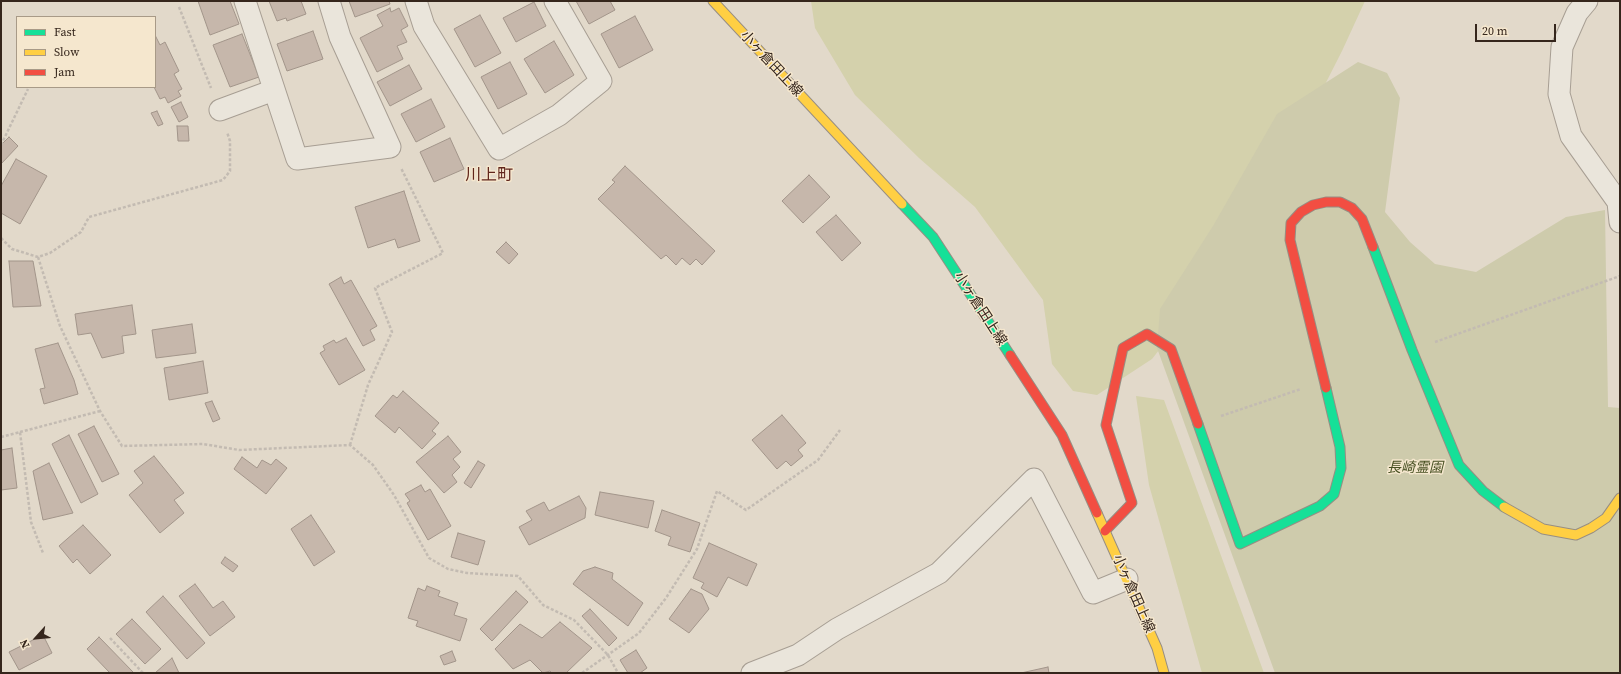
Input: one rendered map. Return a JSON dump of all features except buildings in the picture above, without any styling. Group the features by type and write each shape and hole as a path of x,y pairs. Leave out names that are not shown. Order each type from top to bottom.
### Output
{"street":[{"path":"245,1 297,159 390,147 340,37 329,1"},
{"path":"416,1 424,26 499,149 559,115 601,81 555,1"},
{"name":"小ヶ倉田上線","path":"714,1 933,237 1062,435 1157,648 1164,673"},
{"path":"1587,1 1576,13 1562,47 1559,94 1571,136 1618,202 1620,222"},
{"path":"220,110 274,90"},
{"path":"1105,531 1132,503 1106,424 1123,348 1147,334 1171,349 1240,544 1320,506 1334,494 1341,468 1340,447 1290,240 1291,223 1300,212 1313,205 1326,202 1340,202 1352,208 1362,219 1412,350 1459,465 1483,491 1510,511 1543,529 1576,534 1591,528 1606,518 1620,498"},
{"path":"752,673 798,655 837,629 939,573 1034,479 1093,593 1127,579"}],"path":[{"path":"1,238 12,249 38,257 50,253 80,232 89,217 223,180 230,171 230,141 220,110 179,7"},
{"path":"1,145 28,89"},
{"path":"350,445 368,385 392,332 375,288 443,253 390,147"},
{"path":"38,257 60,326 100,411 122,446 203,444 239,450 350,445 373,465 394,495 429,558 448,569 467,573 518,576 543,605 574,620 608,655 618,673"},
{"path":"1412,350 1620,276"},
{"path":"1198,424 1324,381"},
{"path":"1,438 100,411"},
{"path":"582,673 639,633 666,598 697,549 717,490 746,510 818,460 840,430"},
{"path":"20,432 31,522 43,553"},
{"path":"110,638 143,673"}],"shaded area":[{"path":"811,1 1365,1 1342,51 1247,238 1152,359 1097,395 1073,391 1052,364 1043,300 975,207 919,158 855,95 815,28"},
{"path":"1136,396 1164,400 1264,673 1202,673 1149,485"}],"green space":[{"name":"長崎霊園","path":"1358,62 1387,73 1400,98 1385,212 1410,242 1435,264 1476,272 1566,217 1605,210 1608,407 1620,408 1620,673 1275,673 1157,348 1160,309 1213,226 1277,114"}],"traffic: fast":[{"path":"902,204 933,237 1010,355"},
{"path":"1373,247 1412,350 1459,465 1483,491 1504,507"},
{"path":"1198,424 1240,544 1320,506 1334,494 1341,468 1340,447 1326,388"}],"traffic: slow":[{"path":"713,1 902,204"},
{"path":"1504,507 1543,529 1576,535 1591,528 1606,518 1620,498"},
{"path":"1097,513 1157,648 1164,673"}],"traffic: jam":[{"path":"1326,388 1290,240 1291,223 1301,212 1313,205 1326,202 1340,202 1352,208 1362,219 1373,247"},
{"path":"1105,531 1132,503 1106,425 1123,348 1147,334 1171,349 1198,424"},
{"path":"1010,355 1062,435 1097,513"}],"district":[{"name":"川上町","path":"489,176"}]}
